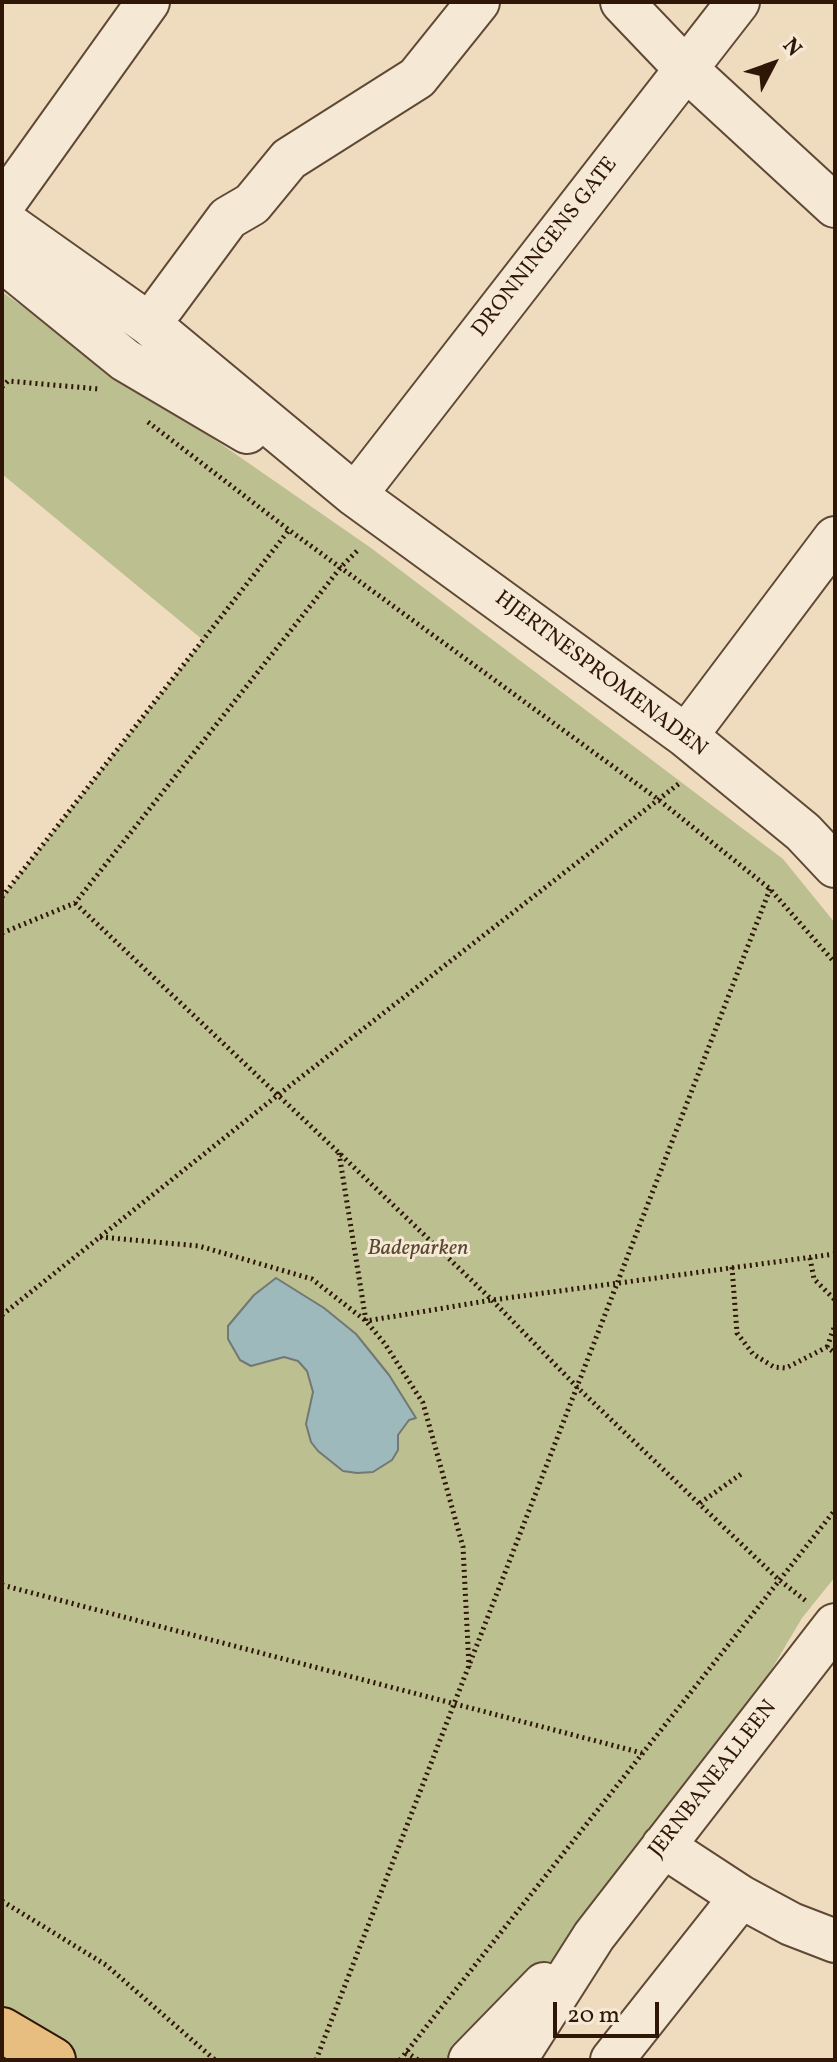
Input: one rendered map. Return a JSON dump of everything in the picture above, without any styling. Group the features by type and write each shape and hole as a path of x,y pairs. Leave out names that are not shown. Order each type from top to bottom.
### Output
{"main road":[{"path":"2,2030 53,2060"},
{"path":"2,2053 9,2060"}],"street":[{"path":"2,206 148,2"},
{"path":"163,306 228,218 252,204 289,159 417,78 478,2"},
{"path":"622,2 685,68 835,206"},
{"name":"DRONNINGENS GATE","path":"355,495 738,2"},
{"name":"HJERTNESPROMENADEN","path":"2,220 149,324 355,495 686,736 803,832 835,866"},
{"name":"HJERTNESPROMENADEN","path":"2,260 125,360 355,495"},
{"path":"686,736 835,538"},
{"name":"JERNBANEALLEEN","path":"515,2060 594,1936 663,1846 822,1614"},
{"path":"663,1846 741,1897 791,1924 835,1941"},
{"path":"612,2060 741,1897"},
{"name":"JERNBANEALLEEN","path":"470,2060 594,1936"}],"path":[{"path":"2,387 8,381 105,389"},
{"path":"142,418 289,530 659,800 770,889 835,963"},
{"path":"2,897 289,530"},
{"path":"2,933 75,903 341,567 357,551"},
{"path":"2,1315 278,1095 683,781"},
{"path":"316,2060 770,889"},
{"path":"75,903 492,1300 578,1388 778,1579 822,1614"},
{"path":"338,1152 366,1321"},
{"path":"99,1237 199,1246 312,1279 366,1321 385,1344 423,1403 463,1547 469,1671"},
{"path":"366,1321 492,1300 835,1254"},
{"path":"810,1258 814,1279 835,1300"},
{"path":"732,1267 737,1333 753,1354 774,1367 786,1368 827,1347 835,1325"},
{"path":"827,1347 835,1353"},
{"path":"700,1503 744,1472"},
{"path":"400,2060 835,1510"},
{"path":"2,1585 642,1753"},
{"path":"2,1901 106,1965 215,2060"},
{"path":"406,2052 418,2060"}],"green space":[{"name":"Badeparken","path":"2,292 371,548 783,859 835,923 835,1577 802,1618 541,2060 2,2060 2,897 203,640 2,474"}],"water":[{"path":"276,1278 324,1308 356,1334 389,1375 416,1418 409,1420 398,1435 398,1450 392,1460 373,1472 343,1471 311,1442 306,1424 313,1392 307,1371 298,1361 284,1357 251,1366 240,1360 228,1339 228,1326 254,1295"}]}
